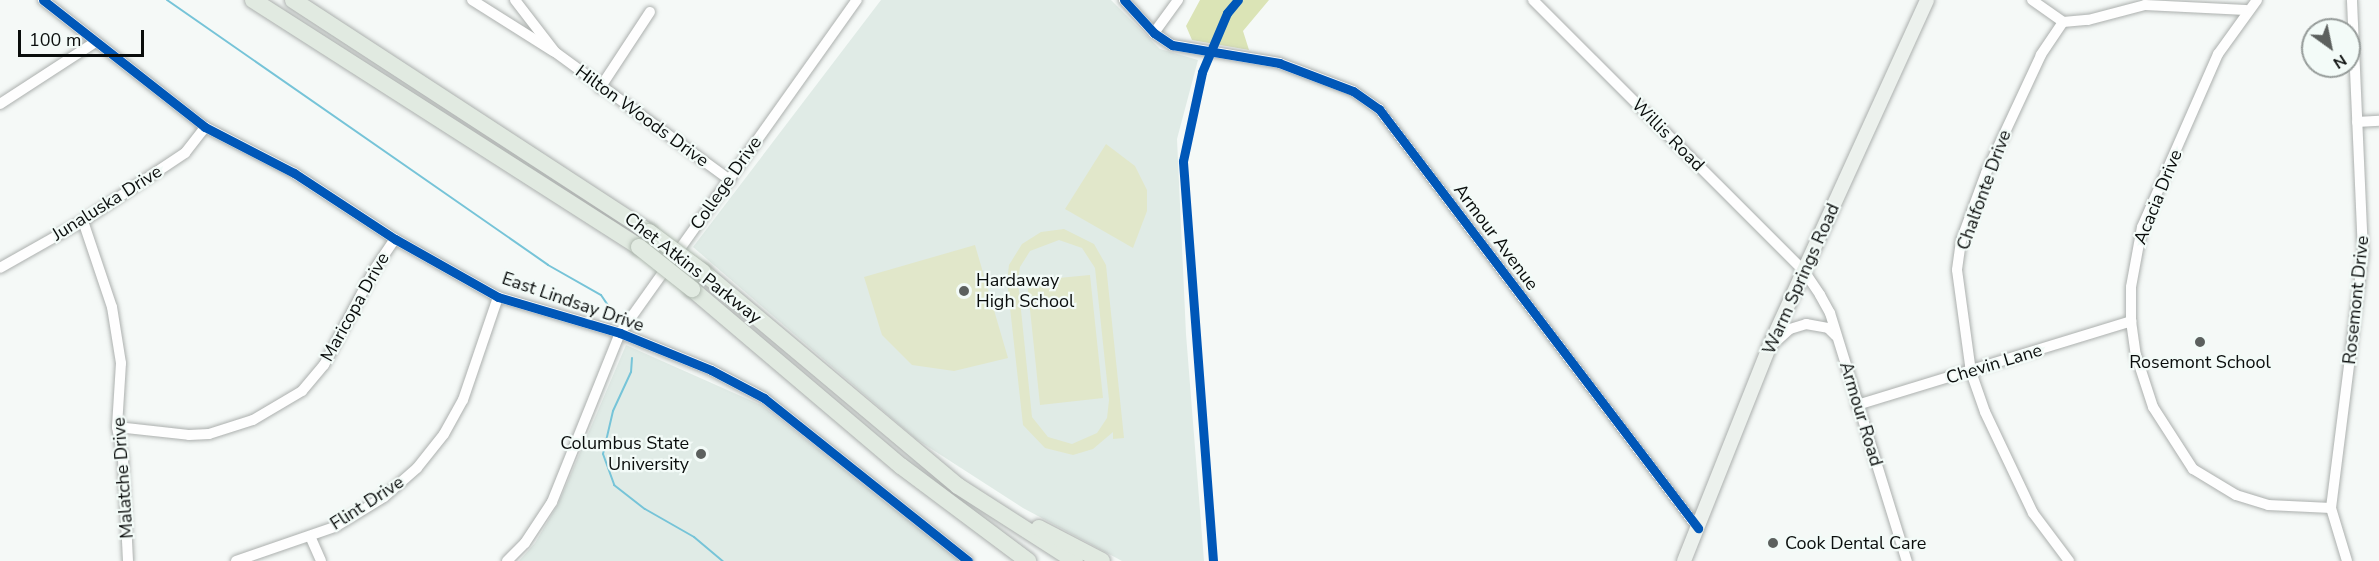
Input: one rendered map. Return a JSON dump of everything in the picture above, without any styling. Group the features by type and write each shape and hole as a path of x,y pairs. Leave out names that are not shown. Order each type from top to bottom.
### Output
{"highway":[{"name":"Chet Atkins Parkway","path":"253,0 639,247 901,466 1028,561"},
{"name":"Chet Atkins Parkway","path":"292,0 649,232 703,272 958,486 1075,561"},
{"path":"902,440 1042,530 1102,561"}],"main road":[{"name":"Warm Springs Road","path":"1684,561 1769,347 1927,0"}],"street":[{"name":"East Lindsay Drive","path":"43,0 94,43 148,79 205,127 294,173 395,239 498,297 620,333 711,370 764,398 968,561"},
{"name":"Hilton Woods Drive","path":"472,0 555,52 600,88 643,114 730,180"},
{"name":"Hilton Woods Drive","path":"515,0 555,52"},
{"name":"Armour Avenue","path":"1124,0 1154,33 1172,45 1209,54 1279,63 1353,92 1379,110 1698,528"},
{"path":"1154,33 1178,0"},
{"name":"Willis Road","path":"1533,0 1804,271"},
{"path":"2032,0 2063,22 2088,20 2145,5 2246,10"},
{"name":"Acacia Drive","path":"2257,0 2246,10 2218,54 2142,227 2131,287 2131,321 2136,355 2153,407 2193,469 2236,495 2268,506 2331,508"},
{"name":"Rosemont Drive","path":"2347,561 2331,508 2363,253 2352,0"},
{"name":"College Drive","path":"507,561 525,543 552,502 620,333 855,1"},
{"path":"600,88 650,12"},
{"name":"Chalfonte Drive","path":"2063,22 2041,56 2014,111 1961,241 1957,270 1971,372 1985,412 2033,513 2069,561"},
{"path":"0,104 94,43"},
{"path":"2358,123 2379,121"},
{"name":"Junaluska Drive","path":"0,268 83,221 185,153 205,127"},
{"name":"Malatche Drive","path":"83,221 112,307 121,363 117,427 123,459 128,561"},
{"name":"Maricopa Drive","path":"117,427 189,435 209,434 253,420 302,391 324,365 374,270 395,239"},
{"name":"Armour Road","path":"1804,271 1830,313 1907,561"},
{"name":"Flint Drive","path":"236,561 335,527 384,496 424,460 463,400 498,297"},
{"name":"Chevin Lane","path":"1857,405 1971,372 2131,321"},
{"path":"1769,347 1790,329 1806,324 1828,328 1837,337"},
{"path":"310,536 321,561"}],"shaded area":[{"name":"Hardaway High School","path":"881,0 1111,0 1160,49 1198,60 1177,139 1186,334 1204,561 1122,561 1023,508 916,439 693,247"},
{"name":"Columbus State University","path":"626,345 761,405 960,561 519,561 535,543 558,504"}],"green space":[{"path":"1200,0 1269,0 1243,31 1249,50 1192,40 1186,26"},
{"path":"1106,144 1135,166 1147,190 1147,211 1133,248 1065,209"},
{"path":"1064,229 1094,244 1106,265 1124,438 1113,439 1113,432 1093,449 1073,455 1045,448 1023,425 1007,281 1009,265 1022,244 1041,232","holes":["1059,240 1082,248 1095,268 1109,400 1107,418 1097,433 1072,444 1048,437 1032,417 1018,281 1020,267 1030,251"]},
{"path":"975,245 1008,358 954,371 912,365 882,335 864,277"},
{"path":"1090,275 1103,398 1040,405 1027,281"}],"waterway":[{"path":"167,0 548,265 601,295 611,310"},
{"path":"632,358 631,372 613,411 603,454 614,485 645,509 694,537 723,561"}],"cycle path":[{"path":"43,0 205,127 294,173 395,239 498,297 620,333 711,370 764,398 968,561"},
{"path":"1124,0 1154,33 1172,45 1279,63 1353,91 1379,109 1698,528"},
{"path":"1213,561 1183,161 1202,72 1227,13 1238,0"}],"place":[{"name":"Hardaway High School","path":"964,291"},
{"name":"Rosemont School","path":"2200,342"},
{"name":"Columbus State University","path":"701,454"},
{"name":"Cook Dental Care","path":"1773,543"}]}
